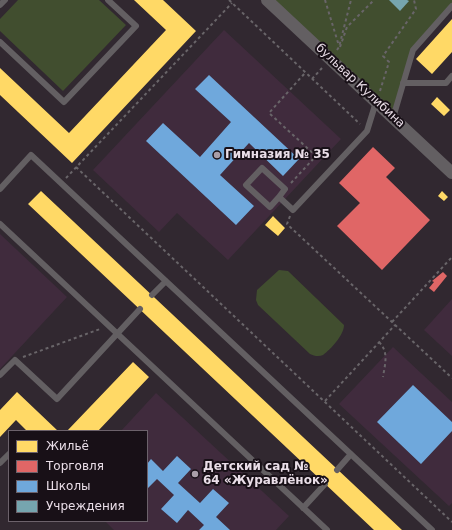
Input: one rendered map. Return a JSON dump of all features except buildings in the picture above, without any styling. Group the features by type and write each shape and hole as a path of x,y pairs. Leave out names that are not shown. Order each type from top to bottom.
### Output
{"street":[{"name":"бульвар Кулибина","path":"267,0 452,173"}],"lane":[{"path":"0,5 4,0"},
{"path":"0,42 64,102 136,26 108,0"},
{"path":"393,118 413,50 452,6"},
{"path":"403,83 446,82 452,76"},
{"path":"279,197 293,210 367,131 376,102"},
{"path":"0,189 32,155 432,530"},
{"path":"262,168 285,189 279,197 270,207 246,185 262,168"},
{"path":"0,224 327,530"},
{"path":"152,295 166,281"},
{"path":"0,376 15,360 57,398 140,309"},
{"path":"338,470 351,454"},
{"path":"0,463 8,455"},
{"path":"303,508 325,484"}],"path":[{"path":"229,0 367,131"},
{"path":"325,0 339,47"},
{"path":"339,47 351,0"},
{"path":"312,79 342,44 347,27 374,0"},
{"path":"376,102 389,62 383,56 416,9 414,0"},
{"path":"61,183 232,3"},
{"path":"285,189 316,156 269,113 305,73"},
{"path":"76,167 451,520"},
{"path":"293,210 287,224 452,378"},
{"path":"392,322 452,257"},
{"path":"325,401 395,325"},
{"path":"15,360 109,326"},
{"path":"379,342 384,348 386,354 383,376"}],"shaded area":[{"name":"Гимназия № 35","path":"224,30 341,139 228,260 177,213 159,232 93,170"},
{"path":"0,234 67,297 0,369"},
{"path":"452,299 452,356 424,330"},
{"path":"393,347 452,402 452,503 449,506 339,404"},
{"name":"Детский сад № 64 «Журавлёнок»","path":"156,393 289,516 276,530 114,530 106,522 148,522 148,430 122,430"}],"green space":[{"path":"18,0 99,0 126,25 63,91 0,31 0,19"},
{"path":"269,0 452,0 452,4 411,50 393,116"},
{"path":"279,270 288,271 344,325 342,333 333,346 323,355 316,356 310,354 258,305 256,300 257,290"}],"place":[{"name":"Гимназия № 35","path":"217,155"},
{"name":"Детский сад № 64 «Журавлёнок»","path":"195,474"}]}
